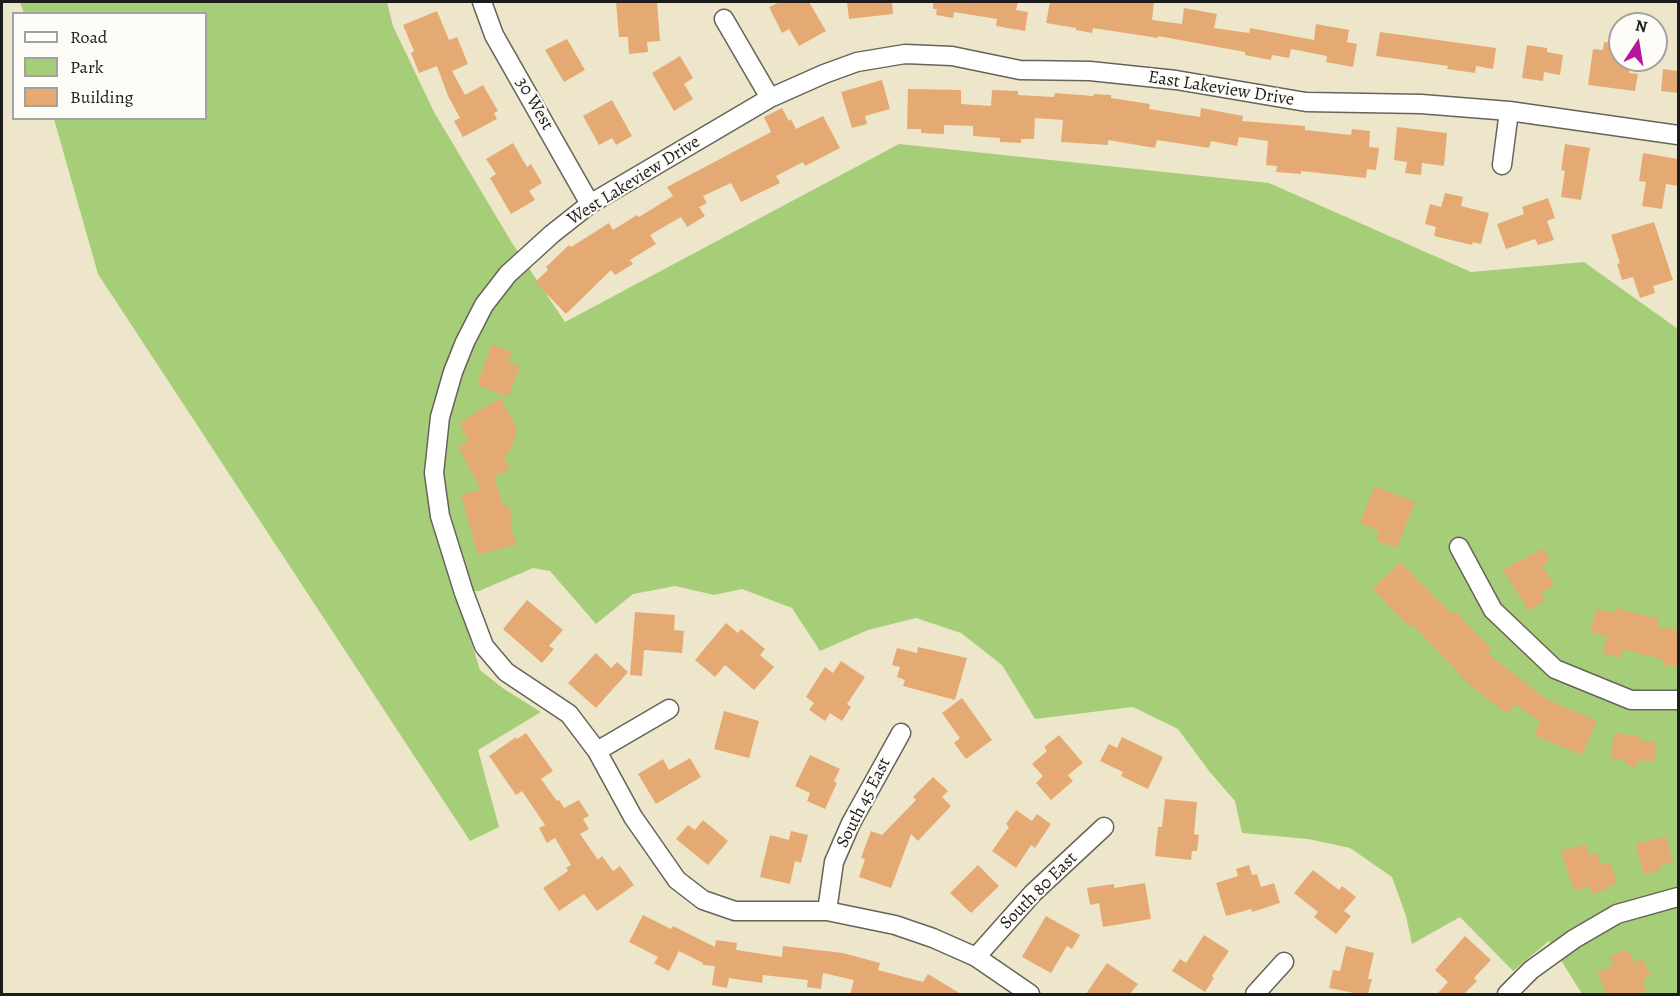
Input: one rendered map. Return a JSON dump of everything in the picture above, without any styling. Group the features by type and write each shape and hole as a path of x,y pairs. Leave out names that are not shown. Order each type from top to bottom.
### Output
{"street":[{"name":"30 West","path":"482,2 494,35 590,204"},
{"path":"724,19 770,98"},
{"name":"East Lakeview Drive","path":"770,98 857,62 905,54 952,56 1020,70 1090,71 1176,80 1306,102 1420,104 1509,111 1678,135"},
{"name":"West Lakeview Drive","path":"597,751 568,714 506,672 484,646 464,593 440,516 435,473 440,417 453,372 465,342 484,305 508,274 552,234 590,204 770,98"},
{"path":"1502,165 1509,111"},
{"path":"1459,547 1493,609 1555,669 1631,700 1678,700"},
{"path":"669,709 597,751 633,817 677,880 703,900 735,911 827,911 895,925 976,957 1030,994"},
{"name":"South 45 East","path":"827,911 834,862 851,823 901,733"},
{"name":"South 80 East","path":"976,957 1033,893 1104,827"},
{"path":"1507,994 1531,970 1574,939 1617,914 1678,897"},
{"path":"1255,994 1284,962"}],"green space":[{"path":"20,2 387,2 393,26 434,112 512,243 565,322 899,144 1269,183 1471,272 1584,262 1678,329 1678,994 1582,994 1549,941 1513,971 1460,917 1412,944 1406,916 1392,877 1350,848 1308,839 1242,833 1235,801 1178,729 1133,707 1035,719 1002,665 961,633 916,618 868,630 820,651 792,608 742,589 714,595 675,586 633,594 596,624 550,571 533,568 479,591 455,591 480,670 504,689 541,712 478,750 499,827 470,841 98,274 54,120 207,120 207,12 24,12"}],"building":[{"path":"616,2 657,2 660,41 647,42 648,52 629,54 628,37 619,37"},
{"path":"780,2 809,2 826,31 799,46 789,29 782,33 769,7"},
{"path":"847,2 892,2 893,14 849,19"},
{"path":"933,2 1018,2 1016,10 1028,12 1025,31 996,26 997,19 954,12 953,18 936,15 937,9 933,9"},
{"path":"1050,2 1154,2 1152,20 1182,24 1184,8 1217,14 1214,28 1249,33 1250,28 1314,40 1316,24 1349,30 1347,42 1357,44 1353,67 1326,62 1327,56 1291,49 1289,58 1272,55 1271,60 1245,55 1245,52 1158,36 1158,38 1093,28 1092,33 1076,30 1076,28 1046,23"},
{"path":"437,11 449,40 457,37 468,64 452,71 465,95 483,85 498,111 494,113 497,119 463,137 454,121 460,118 448,96 437,66 419,73 411,53 414,51 403,25"},
{"path":"1380,32 1496,48 1493,69 1476,66 1475,73 1447,69 1448,66 1376,56"},
{"path":"567,39 585,70 564,82 545,50"},
{"path":"1604,42 1608,42 1608,72 1638,74 1635,91 1588,85 1593,49 1603,50"},
{"path":"1527,45 1547,48 1547,52 1563,55 1560,75 1544,72 1543,81 1522,78"},
{"path":"680,56 693,78 684,84 693,99 674,111 652,73"},
{"path":"1668,70 1678,71 1678,93 1661,91 1663,72 1668,72"},
{"path":"882,80 890,109 865,116 867,124 852,128 841,92"},
{"path":"908,89 961,90 961,104 991,106 992,90 1018,91 1018,95 1054,97 1055,93 1111,95 1111,98 1150,104 1149,109 1200,117 1201,108 1243,116 1242,121 1305,126 1305,130 1351,135 1352,129 1370,131 1369,147 1379,148 1376,170 1367,169 1366,178 1301,171 1301,174 1276,172 1277,166 1266,165 1268,141 1239,137 1237,146 1211,141 1209,148 1157,140 1155,148 1108,140 1108,145 1061,142 1063,120 1035,118 1034,139 1021,139 1021,143 1000,142 1000,138 973,136 973,126 944,125 944,134 921,133 921,129 907,129"},
{"path":"612,100 632,136 616,145 612,138 599,145 583,116"},
{"path":"782,108 796,129 823,116 840,148 805,166 803,162 776,176 780,183 741,202 731,183 703,196 707,203 699,207 705,216 687,227 681,217 650,235 656,244 630,260 633,264 615,275 611,270 566,314 535,282 548,270 546,267 569,245 571,247 609,223 613,230 637,215 639,217 673,196 667,187 771,132 764,117"},
{"path":"1397,127 1447,133 1444,166 1422,163 1421,175 1405,173 1407,162 1394,160"},
{"path":"513,143 527,167 531,164 542,183 529,191 535,200 511,214 490,178 496,174 486,159"},
{"path":"1565,144 1590,148 1581,200 1561,197 1565,171 1561,170"},
{"path":"1643,153 1678,159 1678,186 1666,184 1662,209 1642,206 1646,182 1639,181"},
{"path":"1445,193 1463,197 1461,206 1489,213 1481,244 1473,242 1472,245 1434,236 1436,227 1425,224 1430,204 1441,207"},
{"path":"1548,198 1555,218 1547,221 1554,240 1538,245 1535,239 1506,249 1497,224 1524,214 1522,207"},
{"path":"1654,222 1673,280 1653,286 1655,293 1640,298 1633,277 1622,280 1617,264 1620,263 1611,235"},
{"path":"492,344 512,352 508,362 520,366 508,397 477,385"},
{"path":"500,398 514,421 516,435 504,459 510,468 494,477 503,506 508,504 516,544 478,555 461,495 481,489 458,447 469,441 459,423"},
{"path":"1375,486 1415,502 1397,548 1376,540 1379,531 1360,523"},
{"path":"1543,548 1550,560 1542,565 1554,585 1541,593 1545,600 1529,611 1503,570"},
{"path":"1400,562 1452,614 1455,611 1492,650 1488,654 1546,699 1597,721 1582,755 1534,735 1540,722 1515,704 1507,714 1470,685 1412,624 1410,627 1373,589"},
{"path":"527,600 563,630 549,646 554,649 542,663 503,629"},
{"path":"1616,608 1659,619 1657,627 1678,630 1678,667 1663,665 1664,660 1623,649 1621,658 1602,653 1607,636 1590,632 1597,609 1615,613"},
{"path":"635,612 675,615 674,630 684,631 682,653 644,650 642,676 630,675"},
{"path":"726,623 738,633 741,629 765,649 760,655 774,667 754,690 725,665 715,677 695,660"},
{"path":"918,647 967,658 955,700 903,686 905,680 897,677 900,667 892,665 897,648 917,653"},
{"path":"596,653 611,668 617,662 628,672 596,708 568,683"},
{"path":"841,661 865,677 847,704 851,707 842,721 830,713 825,721 809,710 814,703 806,697 825,667 833,673"},
{"path":"962,698 992,740 966,759 954,743 960,738 942,713"},
{"path":"724,711 759,721 749,758 714,749"},
{"path":"526,733 553,771 541,779 557,801 559,800 564,808 579,800 589,816 583,819 589,829 580,834 598,860 602,856 613,871 620,866 634,885 597,911 584,894 559,911 543,888 568,871 566,868 571,865 555,838 547,843 539,828 545,825 522,791 516,795 489,756 516,737 517,739"},
{"path":"1614,733 1640,736 1640,740 1657,743 1654,762 1638,760 1637,767 1625,765 1625,760 1611,758"},
{"path":"1059,735 1083,763 1068,775 1073,781 1051,800 1036,783 1043,776 1032,764 1047,751 1044,747"},
{"path":"1122,737 1163,757 1148,789 1121,776 1123,772 1100,761 1109,744 1117,748"},
{"path":"810,755 840,769 834,781 837,783 825,809 807,801 810,793 795,786"},
{"path":"690,758 701,777 656,804 638,774 663,759 669,770"},
{"path":"933,777 948,791 942,797 951,806 918,841 911,834 891,888 859,877 865,859 861,858 871,831 882,835 916,800 913,797"},
{"path":"1165,799 1197,802 1194,834 1199,835 1197,851 1192,851 1191,860 1155,856 1158,827 1162,827"},
{"path":"1016,810 1032,821 1037,814 1051,824 1035,848 1031,845 1016,868 992,851 1009,827 1006,824"},
{"path":"703,820 728,841 708,865 676,839 688,825 695,830"},
{"path":"791,831 808,835 801,863 795,861 790,884 760,877 770,835 789,840"},
{"path":"1666,836 1673,862 1659,866 1661,870 1644,875 1635,844"},
{"path":"1586,844 1589,855 1597,852 1601,865 1610,863 1617,883 1608,886 1609,889 1592,894 1589,886 1574,891 1561,851"},
{"path":"978,865 999,886 971,913 950,893"},
{"path":"1249,865 1252,875 1257,874 1261,887 1274,883 1280,903 1252,912 1251,909 1226,916 1216,883 1238,876 1236,869"},
{"path":"1313,870 1339,890 1342,886 1356,897 1344,911 1351,916 1336,934 1314,917 1318,912 1294,893"},
{"path":"1145,883 1151,919 1103,927 1099,903 1090,905 1087,888 1114,884 1114,888"},
{"path":"643,915 671,929 673,926 715,947 716,940 737,943 736,950 782,957 783,946 843,953 880,963 878,970 923,982 928,974 961,994 850,994 854,980 823,973 821,989 807,987 808,980 763,975 762,983 729,978 727,988 712,985 715,966 703,965 679,951 669,971 654,963 658,957 629,942"},
{"path":"1046,916 1080,935 1072,949 1067,946 1051,973 1022,957"},
{"path":"1204,935 1229,951 1212,976 1214,978 1205,992 1172,971 1180,959 1186,963"},
{"path":"1465,936 1491,960 1474,978 1477,981 1464,994 1437,994 1448,982 1435,970"},
{"path":"1346,946 1374,953 1368,979 1372,979 1368,994 1329,988 1333,970 1340,971"},
{"path":"1627,949 1634,963 1642,959 1651,975 1642,980 1647,990 1638,994 1607,994 1597,973 1614,965 1610,957"},
{"path":"1107,963 1138,984 1130,994 1086,994"}]}
